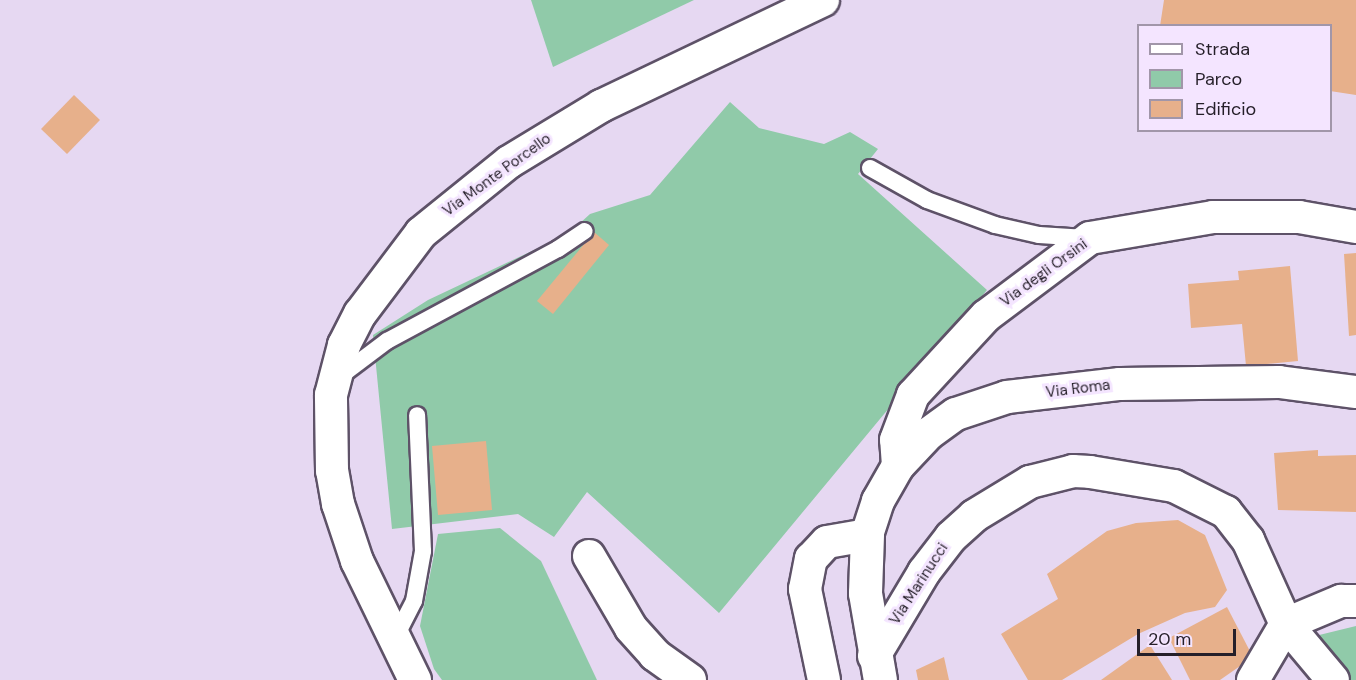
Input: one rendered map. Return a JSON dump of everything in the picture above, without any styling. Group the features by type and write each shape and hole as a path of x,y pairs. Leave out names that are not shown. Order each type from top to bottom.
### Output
{"street":[{"name":"Via Monte Porcello","path":"415,680 393,642 357,561 338,504 330,445 333,381 352,328 382,280 421,233 471,190 553,134 601,106 823,0"},
{"name":"Via degli Orsini","path":"898,466 896,440 913,395 986,316 1090,238 1213,217 1299,217 1356,227"},
{"name":"Via Roma","path":"867,535 878,501 898,466 928,434 956,414 1007,398 1143,384 1279,382 1356,392"},
{"name":"Via Marinucci","path":"877,668 924,572 960,528 1015,489 1073,471 1155,481 1216,504 1234,520 1248,540 1286,624 1333,680"},
{"path":"824,680 807,600 807,569 821,546 867,535 865,593 877,668"},
{"path":"589,556 631,628 655,655 690,680"},
{"path":"1253,680 1286,624 1341,601 1356,601"}],"lane":[{"path":"870,168 927,200 995,225 1039,235 1090,238"},
{"path":"333,381 387,341 558,249 585,231"},
{"path":"393,642 414,601 423,551 417,415"}],"green space":[{"path":"531,0 694,0 553,67"},
{"path":"730,102 759,128 824,144 850,132 878,149 858,174 987,290 719,613 587,492 554,537 518,514 392,529 373,335 428,300 568,234 590,214 650,195"},
{"path":"500,528 541,561 597,680 442,680 434,669 420,626 438,534"},
{"path":"1356,626 1356,680 1345,680 1311,637"}],"building":[{"path":"1164,0 1356,0 1356,95 1332,91 1332,24 1160,24"},
{"path":"74,95 100,120 67,154 41,129"},
{"path":"594,232 609,245 553,314 537,301"},
{"path":"1356,253 1356,335 1349,336 1344,254"},
{"path":"1290,266 1298,361 1246,366 1242,324 1191,328 1188,284 1239,280 1238,271"},
{"path":"486,441 492,510 438,515 432,446"},
{"path":"1318,450 1318,456 1356,455 1356,512 1278,510 1274,453"},
{"path":"1178,520 1205,535 1227,590 1215,607 1185,613 1138,634 1062,680 1028,680 1001,634 1058,599 1047,574 1107,531 1136,523"},
{"path":"1227,607 1253,657 1220,680 1190,680 1169,638"},
{"path":"1150,645 1172,680 1101,680"},
{"path":"944,657 949,680 918,680 916,670"}]}
